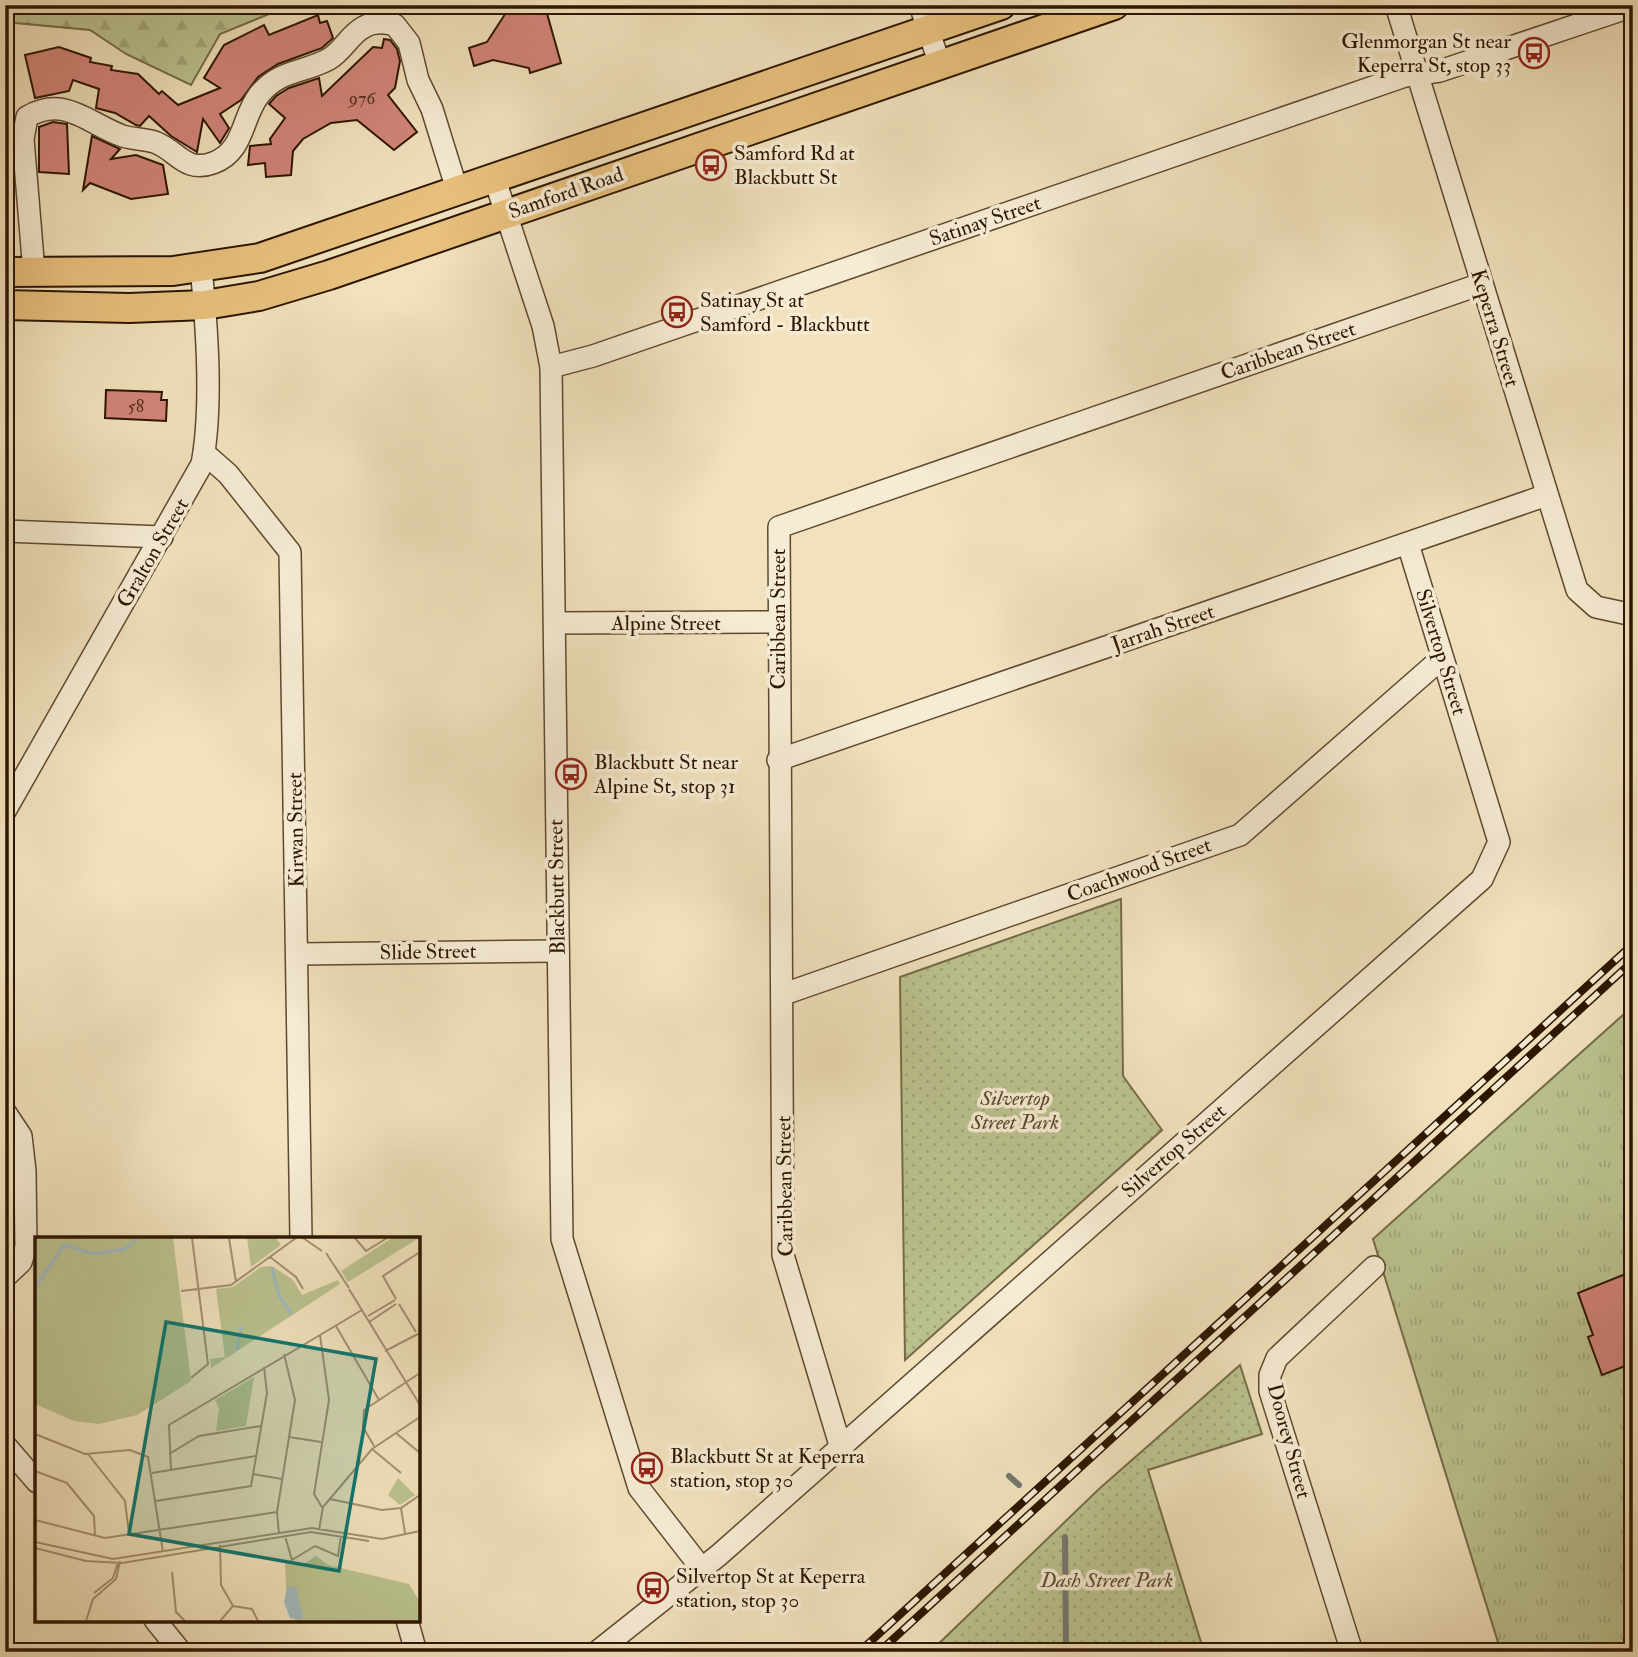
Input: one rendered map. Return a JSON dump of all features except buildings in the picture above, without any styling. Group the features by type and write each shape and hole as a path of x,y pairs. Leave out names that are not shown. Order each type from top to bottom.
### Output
{"main road":[{"name":"Samford Road","path":"5,272 133,272 201,268 279,253 495,180 924,18 1001,5"},
{"name":"Samford Road","path":"5,305 129,308 205,305 289,287 1114,5"}],"street":[{"name":"Keperra Street","path":"1396,5 1577,590 1596,607 1633,615"},
{"name":"Satinay Street","path":"551,367 606,351 1405,76 1418,76 1633,6"},
{"path":"924,18 940,65"},
{"path":"34,272 23,139 27,117 53,108 75,111 117,134 157,143 183,162 203,166 226,156 234,148 254,104 266,89 292,71 328,60 362,27 373,23 395,25 409,43 418,80 432,109 458,193"},
{"name":"Blackbutt Street","path":"495,180 543,326 551,367 562,1239 639,1488 702,1569"},
{"name":"Gralton Street","path":"5,811 198,473 204,453 205,305 201,268"},
{"name":"Caribbean Street","path":"840,1445 783,1255 784,993 777,622 779,527 1481,284"},
{"name":"Kirwan Street","path":"204,453 228,474 290,552 302,1237"},
{"name":"Jarrah Street","path":"778,760 1547,495"},
{"path":"5,531 162,537"},
{"name":"Silvertop Street","path":"597,1652 702,1569 1482,879 1499,842 1408,544"},
{"name":"Alpine Street","path":"555,623 777,622"},
{"name":"Coachwood Street","path":"784,993 1240,835 1443,658"},
{"name":"Slide Street","path":"298,954 558,951"},
{"path":"5,1112 21,1136 25,1171 26,1247 21,1262 5,1277"},
{"name":"Doorey Street","path":"1352,1652 1270,1391 1270,1376 1277,1358 1374,1267"},
{"path":"5,1445 35,1480"},
{"path":"157,1622 181,1652"},
{"path":"408,1622 416,1652"}],"green space":[{"path":"5,5 423,5 425,12 274,12 220,34 191,85 126,54 90,30 5,22"},
{"name":"Silvertop Street Park","path":"1121,899 1123,1076 1162,1130 905,1360 900,977"},
{"path":"1633,1006 1633,1652 1501,1652 1373,1239"},
{"name":"Dash Street Park","path":"1240,1365 1262,1434 1148,1470 1204,1652 930,1652 1099,1489"}],"waterway":[{"path":"1009,1476 1019,1485"},
{"path":"1065,1537 1066,1652"}],"railway":[{"path":"859,1652 1633,944"},
{"path":"879,1652 1633,961"}],"place":[{"name":"Glenmorgan St near Keperra St, stop 33","path":"1534,53"},
{"name":"Samford Rd at Blackbutt St","path":"711,165"},
{"name":"Satinay St at Samford - Blackbutt","path":"677,312"},
{"name":"Blackbutt St near Alpine St, stop 31","path":"571,774"},
{"name":"Blackbutt St at Keperra station, stop 30","path":"647,1468"},
{"name":"Silvertop St at Keperra station, stop 30","path":"653,1588"}]}
